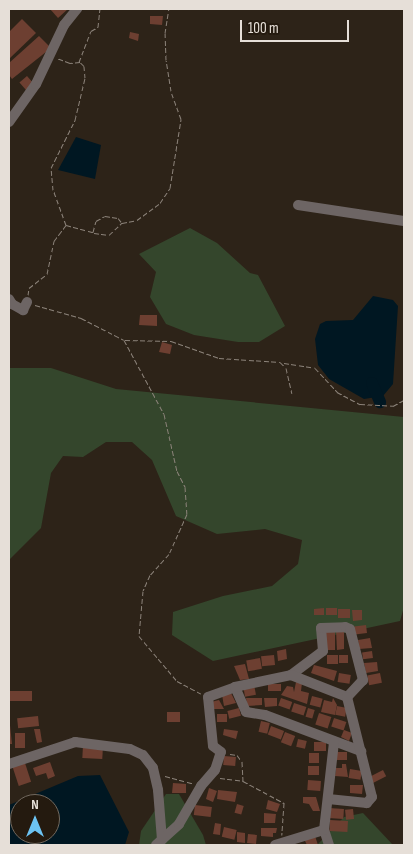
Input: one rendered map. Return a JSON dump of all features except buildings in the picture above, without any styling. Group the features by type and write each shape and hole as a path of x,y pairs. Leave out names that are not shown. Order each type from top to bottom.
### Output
{"street":[{"path":"9,122 36,84 64,25 77,9"},
{"path":"298,205 404,221"},
{"path":"9,298 12,304 23,310 27,302"},
{"path":"159,843 179,824 204,783 215,770 221,752 213,746 208,697 235,688 291,675 324,651 321,628 345,627 350,630 363,680 347,698"},
{"path":"291,675 347,698"},
{"path":"235,688 246,712 265,715 361,751"},
{"path":"328,799 367,803 372,797 347,698"},
{"path":"9,764 74,742 88,742 130,749 150,763 154,774 159,843"},
{"path":"329,845 324,830 334,742"},
{"path":"279,844 324,830"}],"path":[{"path":"79,62 91,31 98,28 100,9"},
{"path":"66,225 109,235 122,223 138,220 160,203 170,188 180,119 170,91 166,60 165,33 169,9"},
{"path":"51,55 70,63 79,62 84,66 85,78 75,120 53,162 50,174 66,225"},
{"path":"93,232 96,221 105,216 118,218 122,223"},
{"path":"66,225 54,241 47,274 30,288 27,302 81,318 124,340 171,341 219,358 284,363 315,368 337,392 360,404 393,406 404,400"},
{"path":"124,340 164,414 177,471 187,496 184,522 169,554 150,575 143,591 139,636 177,681 208,697"},
{"path":"284,363 292,393"},
{"path":"221,752 239,757 243,781"},
{"path":"154,774 204,783 243,781 284,803 279,844"}],"green space":[{"path":"190,228 217,243 250,273 258,275 285,326 259,342 238,342 194,335 166,324 150,297 156,272 139,254"},
{"path":"9,368 51,368 116,389 404,417 404,607 400,621 213,661 172,635 173,612 223,596 272,586 298,564 302,540 265,529 217,534 176,516 152,460 132,442 106,442 83,457 63,456 51,473 41,528 9,560"},
{"path":"166,794 179,794 203,835 206,845 139,845 141,831"},
{"path":"363,813 393,845 317,845 344,817"}],"water":[{"path":"76,137 101,145 95,179 58,170"},
{"path":"373,296 393,300 398,306 393,384 383,396 364,399 329,379 318,365 315,339 320,324 326,321 353,320"},
{"path":"100,775 129,832 125,845 9,845 10,805 10,844 60,844 60,794 35,794 78,776"}],"waterway":[{"path":"372,383 380,402"}]}
